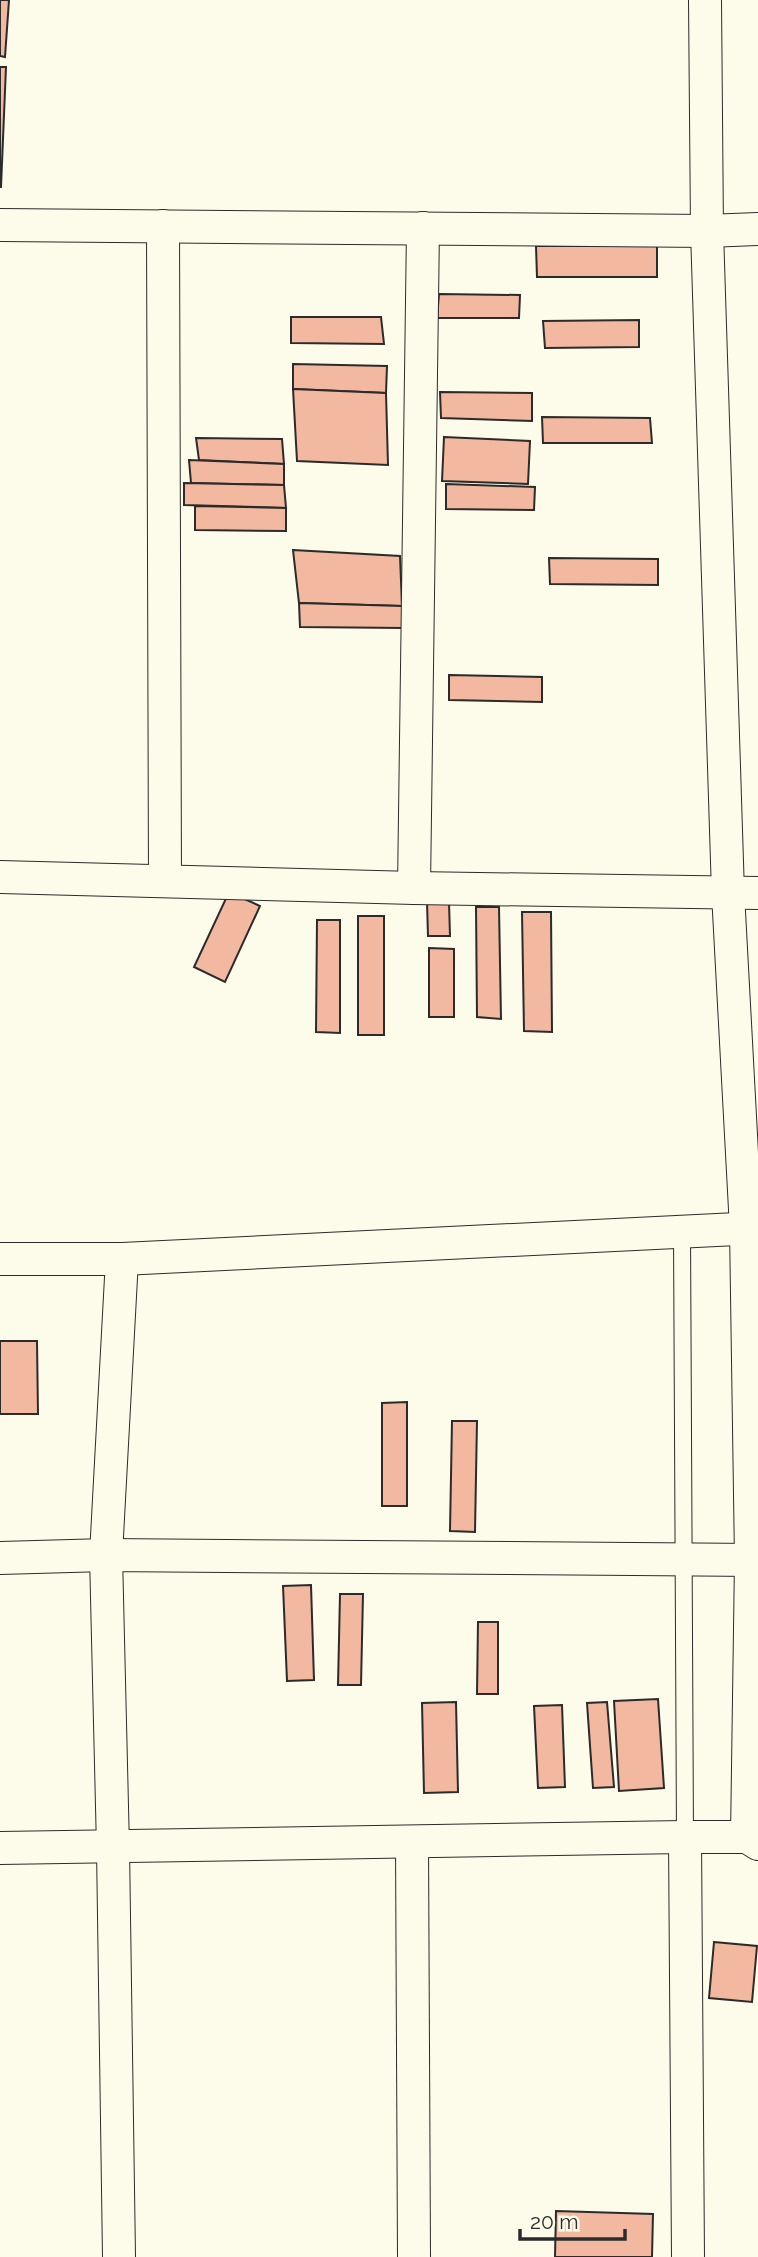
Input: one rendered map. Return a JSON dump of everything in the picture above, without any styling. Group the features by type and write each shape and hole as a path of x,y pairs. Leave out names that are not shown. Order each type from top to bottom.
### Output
{"street":[{"path":"0,1848 685,1838 753,1841 755,1560 752,1228 743,893 707,231 705,0"},
{"path":"0,225 707,231 758,229"},
{"path":"163,226 165,881"},
{"path":"414,888 423,228"},
{"path":"0,877 743,893"},
{"path":"0,1259 122,1259 752,1228"},
{"path":"118,2257 106,1555 122,1259"},
{"path":"0,1558 106,1555 755,1560"},
{"path":"685,1838 688,2257"},
{"path":"412,1842 414,2257"}],"lane":[{"path":"682,1231 685,1838"}],"building":[{"path":"0,0 9,0 5,57 0,56"},
{"path":"0,67 6,67 1,187 0,187"},
{"path":"536,246 657,246 657,277 537,277"},
{"path":"439,294 520,295 519,318 437,318"},
{"path":"291,317 381,317 384,344 291,343"},
{"path":"639,320 639,347 545,348 543,321"},
{"path":"293,364 387,366 386,393 293,389"},
{"path":"293,389 386,393 388,465 297,461"},
{"path":"440,392 532,393 532,421 441,418"},
{"path":"542,417 650,418 652,443 543,443"},
{"path":"444,437 530,441 528,484 442,481"},
{"path":"196,438 282,439 284,464 199,460"},
{"path":"189,460 284,464 284,485 191,483"},
{"path":"184,483 284,485 286,508 184,505"},
{"path":"446,484 535,487 534,510 446,509"},
{"path":"195,506 286,508 286,531 195,530"},
{"path":"293,550 400,556 402,606 299,603"},
{"path":"549,558 658,559 658,585 550,584"},
{"path":"299,603 402,606 404,628 300,627"},
{"path":"449,675 542,677 542,702 449,700"},
{"path":"229,892 260,906 225,982 194,967"},
{"path":"427,902 449,902 450,936 428,936"},
{"path":"476,907 499,907 501,1019 477,1017"},
{"path":"522,912 551,912 552,1032 524,1031"},
{"path":"358,916 384,916 384,1035 358,1035"},
{"path":"317,920 340,920 340,1033 316,1032"},
{"path":"429,948 454,949 454,1017 429,1017"},
{"path":"0,1341 37,1341 38,1414 0,1414"},
{"path":"407,1402 407,1506 382,1506 382,1403"},
{"path":"452,1421 477,1421 475,1532 450,1531"},
{"path":"311,1585 314,1680 287,1681 283,1586"},
{"path":"340,1594 363,1594 361,1685 338,1685"},
{"path":"478,1622 498,1622 498,1694 477,1694"},
{"path":"658,1699 664,1788 619,1791 614,1701"},
{"path":"456,1702 458,1792 424,1793 422,1703"},
{"path":"607,1702 614,1787 593,1788 587,1703"},
{"path":"562,1705 565,1787 538,1788 534,1706"},
{"path":"714,1942 757,1946 752,2002 709,1998"},
{"path":"556,2211 653,2214 652,2257 555,2257"}]}
